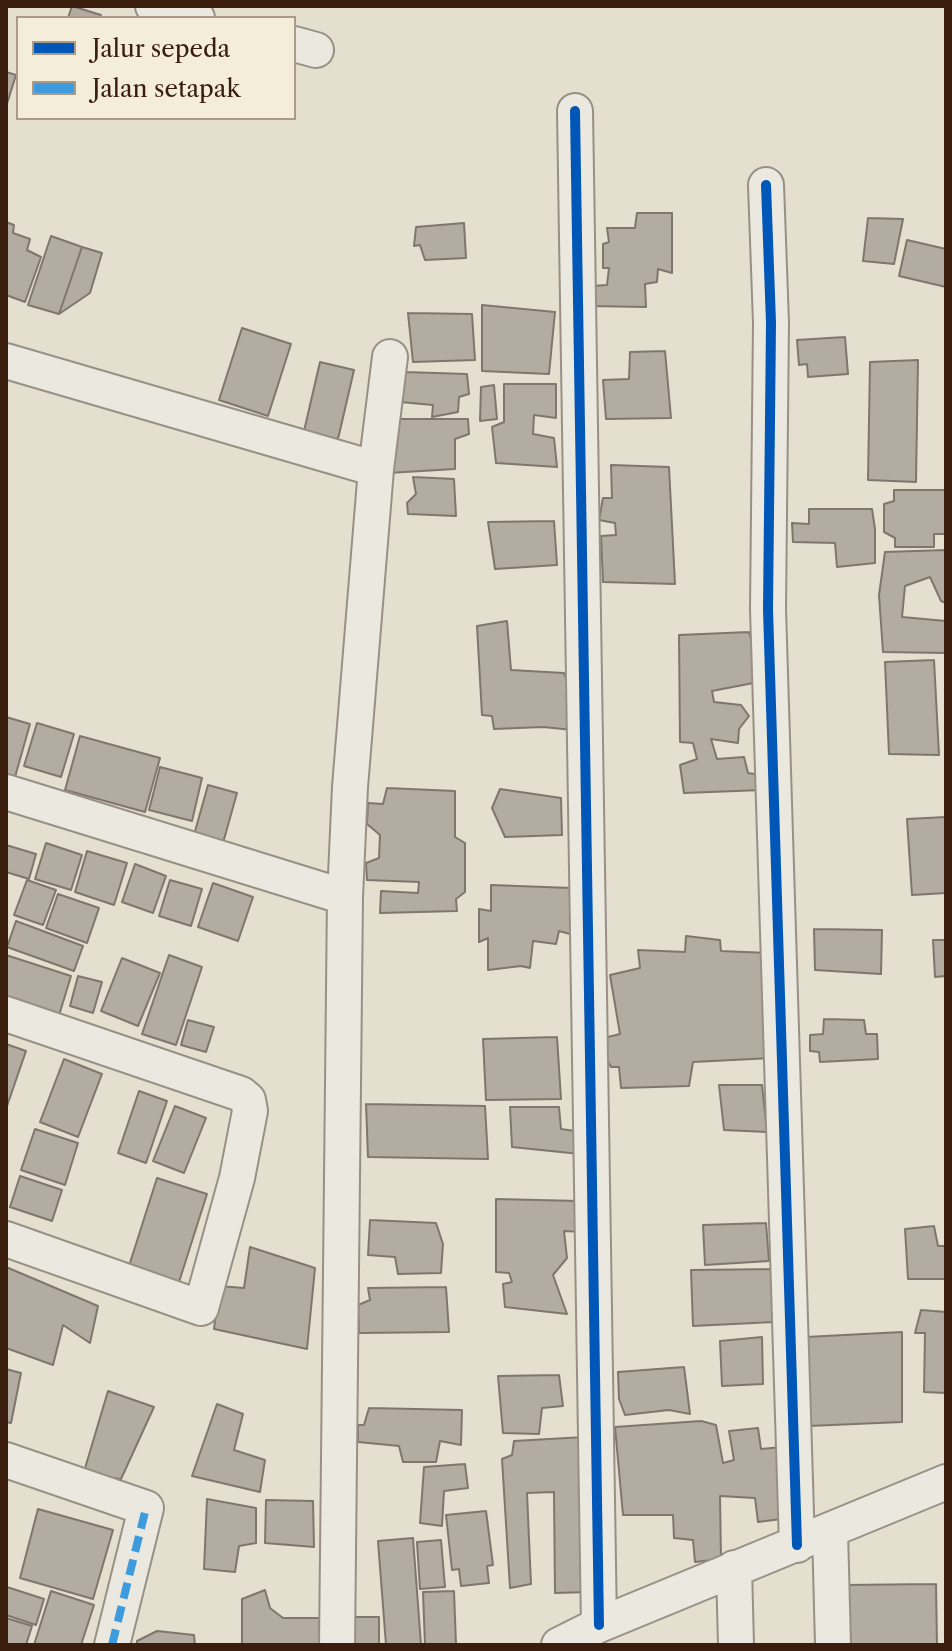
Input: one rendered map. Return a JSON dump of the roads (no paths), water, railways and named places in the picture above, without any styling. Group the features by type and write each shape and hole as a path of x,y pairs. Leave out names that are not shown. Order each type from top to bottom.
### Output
{"street":[{"path":"153,6 190,16"},
{"path":"575,111 599,1625"},
{"path":"766,185 771,323 768,609 797,1545"},
{"path":"337,1645 345,897 350,787 376,469 390,357"},
{"path":"6,361 376,469"},
{"path":"6,792 345,897"},
{"path":"6,1014 241,1094 248,1100 250,1111 237,1178 201,1308 6,1239"},
{"path":"6,1460 146,1508 112,1645"},
{"path":"559,1645 734,1568 946,1482"},
{"path":"830,1531 833,1645"},
{"path":"734,1568 736,1645"}]}
